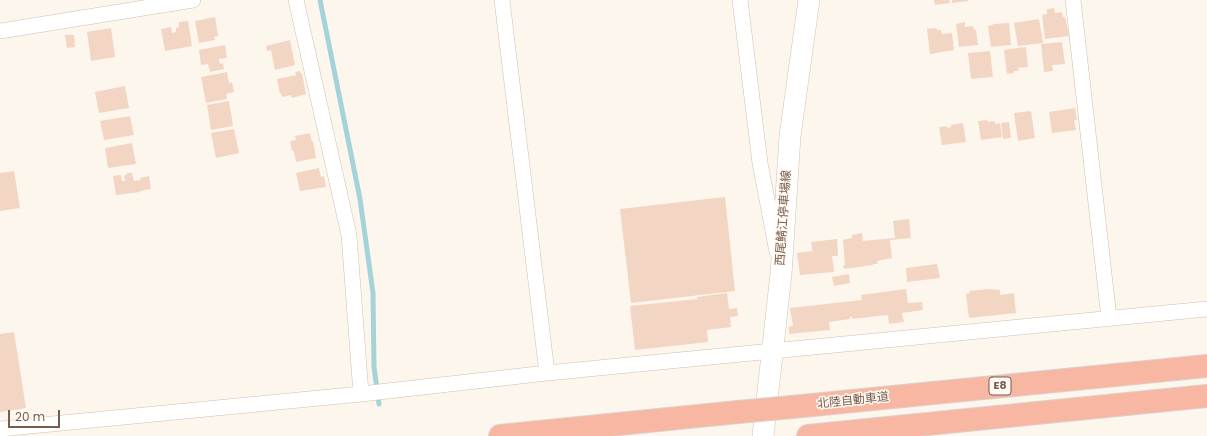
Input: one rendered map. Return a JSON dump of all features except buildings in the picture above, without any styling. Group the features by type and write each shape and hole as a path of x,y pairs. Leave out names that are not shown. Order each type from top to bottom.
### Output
{"highway":[{"name":"北陸自動車道","path":"500,436 1207,366"},
{"path":"808,436 1207,396"}],"main road":[{"name":"西尾鯖江停車場線","path":"763,436 781,274 790,136 809,0"}],"street":[{"path":"0,32 193,0"},
{"path":"296,0 349,235 361,394"},
{"path":"502,0 547,374"},
{"path":"740,0 760,163 781,274"},
{"path":"1073,0 1109,318"},
{"path":"0,429 361,394 772,351 1207,309"}],"waterway":[{"path":"320,0 360,199 373,293 374,367 379,404"}]}
